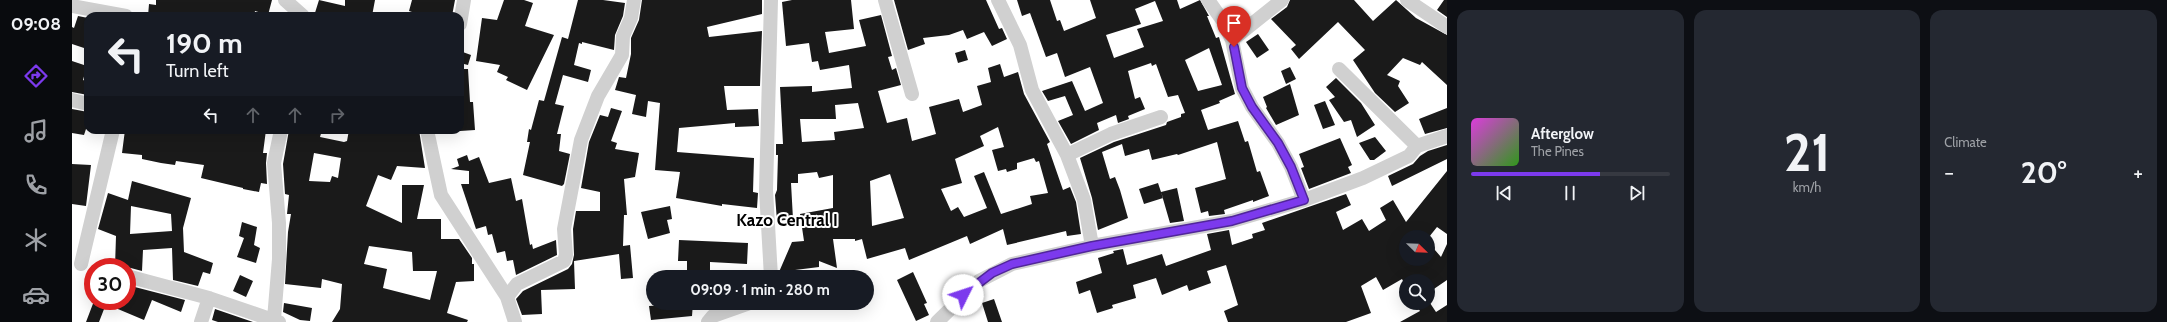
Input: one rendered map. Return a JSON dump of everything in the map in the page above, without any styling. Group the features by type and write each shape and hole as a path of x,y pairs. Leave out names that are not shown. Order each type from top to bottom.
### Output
{"street":[{"path":"285,0 298,12"},
{"path":"462,12 464,0"},
{"path":"507,297 517,284 564,261 566,254 564,229 581,140 598,96 622,55 623,36 631,18 634,0"},
{"path":"771,0 766,190 771,270"},
{"path":"885,0 903,58 912,94"},
{"path":"998,0 1020,45 1032,90 1067,155 1084,200 1092,246"},
{"path":"1208,0 1223,21 1232,40 1242,88 1252,107 1278,143 1291,167 1304,200"},
{"path":"1232,40 1282,0"},
{"path":"1407,0 1447,27"},
{"path":"72,6 104,12"},
{"path":"1339,70 1417,146"},
{"path":"72,100 84,103"},
{"path":"1067,155 1111,134 1161,117"},
{"path":"82,265 112,134"},
{"path":"136,278 209,298 276,321 279,223 274,163 279,134"},
{"path":"428,134 438,185 445,203 507,297 515,322"},
{"path":"937,322 963,295 992,273 1012,264 1092,246 1232,221 1304,200 1363,178 1409,156 1417,146 1447,136"},
{"path":"201,322 209,298"},
{"path":"708,322 713,316 730,310"}],"building":[{"path":"156,0 272,0 269,12 148,12 149,4 156,5"},
{"path":"319,0 345,6 345,0 375,0 373,12 315,12"},
{"path":"412,0 455,0 453,12 409,11"},
{"path":"504,0 524,0 533,3 525,26 554,35 527,90 506,80 508,77 497,72 500,65 476,61 482,18 497,20"},
{"path":"578,0 603,0 625,3 623,16 615,35 614,50 582,42 582,44 579,43 574,65 591,70 588,82 563,75 555,104 564,106 557,134 561,134 559,151 570,154 564,184 562,186 523,175 530,142 527,142 529,129 531,130 539,100 544,101 562,37 568,39"},
{"path":"642,0 762,0 762,14 707,27 709,37 762,31 760,86 724,86 727,110 758,109 759,126 735,127 735,123 679,128 677,152 754,158 753,192 758,193 757,208 722,204 722,206 676,198 680,172 655,170 660,103 648,101 646,117 632,114 636,95 615,90 619,77 626,78 631,54 631,38 639,20"},
{"path":"792,0 851,0 854,29 825,32 829,53 866,46 859,20 881,15 892,56 888,57 892,70 896,68 901,85 878,91 887,123 907,118 912,141 936,134 929,107 959,99 963,112 982,105 977,86 991,82 988,68 1000,64 1004,77 1018,72 1024,94 1050,142 1047,144 1063,190 1070,187 1076,202 1081,234 1067,236 1066,231 1007,245 1003,229 970,244 967,236 909,260 905,248 867,259 862,239 855,241 855,239 833,239 837,268 819,261 819,267 780,270 792,242 804,241 800,214 833,208 833,175 819,178 817,172 798,174 798,183 791,183 793,219 777,221 775,195 777,190 778,155 776,155 776,144 783,144 780,87 812,86 812,92 852,88 849,65 820,70 818,61 812,62 809,43 786,46 782,2","holes":["858,103 864,128 834,132 835,140 802,142 800,119 836,119 835,105","998,127 1004,147 992,150 998,171 1006,169 1007,172 1017,169 1017,163 1034,158 1036,162 1039,161 1048,193 1030,196 1032,204 1001,214 984,172 974,176 987,208 964,217 958,207 951,211 941,189 962,183 955,159 984,146 980,136","890,174 904,218 872,226 870,181"]},
{"path":"894,0 986,0 999,29 1002,28 1007,39 992,46 984,32 967,39 963,30 949,35 923,38 925,44 908,50"},
{"path":"1017,0 1050,0 1057,21 1060,20 1064,31 1096,18 1090,0 1177,0 1180,9 1200,0 1209,16 1207,16 1216,38 1219,37 1235,94 1219,101 1220,103 1201,110 1208,130 1238,121 1245,142 1248,141 1257,172 1260,171 1269,196 1224,210 1225,214 1209,216 1208,211 1201,213 1195,188 1226,179 1217,142 1178,155 1152,160 1149,149 1125,156 1122,144 1102,152 1110,179 1115,177 1128,218 1098,230 1092,198 1080,158 1114,142 1166,125 1167,122 1181,117 1181,114 1185,113 1178,95 1168,97 1156,64 1152,66 1151,63 1128,71 1135,99 1140,97 1145,109 1128,116 1129,119 1118,123 1116,115 1097,123 1099,130 1071,144 1058,121 1073,115 1065,96 1048,101 1042,91 1072,81 1085,111 1103,103 1090,67 1065,77 1057,53 1046,57 1030,13 1022,16","holes":["1155,1 1163,21 1137,29 1144,47 1114,58 1106,35 1141,24 1135,9","1209,48 1222,85 1198,91 1185,60"]},
{"path":"1290,0 1354,0 1373,21 1396,0 1416,18 1447,35 1447,85 1422,62 1420,65 1403,58 1387,75 1400,81 1398,86 1409,103 1395,112 1375,93 1353,60 1365,50 1338,22 1299,59 1291,49 1296,45 1271,19 1287,7"},
{"path":"1444,0 1447,0 1447,17 1437,10"},
{"path":"78,16 84,17 84,48 72,44 72,27 74,28"},
{"path":"1258,34 1269,50 1257,58 1246,42"},
{"path":"965,50 968,60 958,63 955,53"},
{"path":"464,52 471,55 468,65 464,64"},
{"path":"72,61 84,65 84,94 72,92"},
{"path":"1290,67 1296,79 1286,84 1281,71"},
{"path":"464,69 468,69 470,102 473,102 475,130 464,131"},
{"path":"1336,78 1361,103 1375,125 1357,137 1351,120 1344,122 1329,100 1335,97 1326,87"},
{"path":"1290,84 1299,115 1276,125 1266,108 1267,107 1263,97"},
{"path":"1325,101 1335,125 1323,129 1314,105"},
{"path":"611,108 622,111 611,141 617,143 615,149 639,153 635,177 624,179 627,215 624,215 623,246 630,245 633,278 621,279 619,254 574,261 575,289 541,290 542,314 522,315 516,299 523,291 568,269 572,264 574,255 573,229 576,211 600,211 600,192 581,188 589,142 600,115 608,117"},
{"path":"1447,108 1447,128 1425,134 1419,119"},
{"path":"72,109 84,111 84,135 72,133"},
{"path":"124,134 265,134 263,153 267,153 267,184 261,183 259,192 243,189 201,178 204,165 176,161 175,165 161,163 142,159 142,155 122,153"},
{"path":"288,134 321,134 320,137 344,142 347,141 348,134 420,134 425,168 397,166 391,180 378,175 366,206 402,223 402,185 424,185 417,219 441,219 441,239 459,239 472,258 472,264 474,264 474,281 456,282 447,313 468,320 467,322 332,322 340,309 342,284 322,279 321,288 285,284 288,232 291,214 287,214 289,195 285,194 283,164","holes":["314,153 341,158 338,178 332,176 330,182 309,181","369,246 412,252 413,271 437,271 430,300 383,288 387,269 364,264"]},
{"path":"1375,137 1386,151 1374,160 1370,160 1359,143"},
{"path":"1340,138 1352,165 1348,167 1351,173 1309,189 1301,168 1304,167 1299,154"},
{"path":"1447,145 1447,159 1392,186 1388,176 1413,164 1420,156 1428,151"},
{"path":"467,155 469,161 479,157 489,183 511,178 516,201 522,199 530,245 532,244 533,249 556,240 557,255 516,275 513,260 507,261 505,251 497,253 492,234 488,235 486,226 476,229 461,184 469,184 469,171 451,169 459,166 457,159"},
{"path":"72,164 91,165 86,206 72,204"},
{"path":"1447,171 1447,234 1437,227 1435,230 1399,230 1399,266 1435,266 1435,250 1441,257 1447,244 1447,280 1435,288 1435,274 1399,274 1399,281 1383,290 1376,277 1361,286 1371,313 1346,322 1228,322 1224,311 1238,305 1226,265 1207,271 1211,283 1189,291 1187,285 1162,295 1156,278 1133,285 1136,298 1112,305 1113,308 1097,313 1090,290 1079,294 1076,282 1102,273 1098,258 1114,253 1113,251 1123,249 1127,265 1162,254 1166,266 1211,250 1207,234 1229,230 1232,245 1253,238 1252,234 1265,230 1262,223 1346,194 1351,205 1336,212 1343,230 1362,219 1369,231 1386,220 1380,208 1393,200 1406,222"},
{"path":"132,181 191,198 183,228 184,252 213,263 210,274 203,272 198,286 173,280 172,248 143,250 142,271 136,269 136,258 115,258 116,236 98,229 108,193 128,200","holes":["131,206 171,214 172,231 130,234"]},
{"path":"1158,183 1163,198 1144,204 1139,189"},
{"path":"1177,188 1184,221 1170,223 1161,192"},
{"path":"670,206 672,219 667,220 670,233 648,239 641,212"},
{"path":"242,222 257,227 254,245 260,248 256,263 237,257 244,238 239,236"},
{"path":"679,240 748,243 747,264 710,262 710,270 687,270 687,261 678,261"},
{"path":"913,272 927,303 924,304 929,315 916,321 897,280"},
{"path":"240,275 253,281 246,297 233,291"},
{"path":"136,287 185,300 181,312 152,300 144,320 120,310 136,310"},
{"path":"994,299 1002,322 988,322 982,303"},
{"path":"284,303 312,308 310,321 300,320 283,312"},
{"path":"1447,305 1447,322 1400,322 1420,311 1435,310 1436,312"},
{"path":"215,309 253,322 218,322 212,320"},
{"path":"91,310 104,310 99,322 86,322"},
{"path":"650,310 692,310 692,316 651,320"}],"district":[{"name":"Kazo Central I","path":"787,220"}],"route":[{"path":"963,295 978,281 1012,264 1092,246 1163,235 1232,221 1304,200 1291,167 1278,143 1252,107 1242,88 1234,47"}]}
